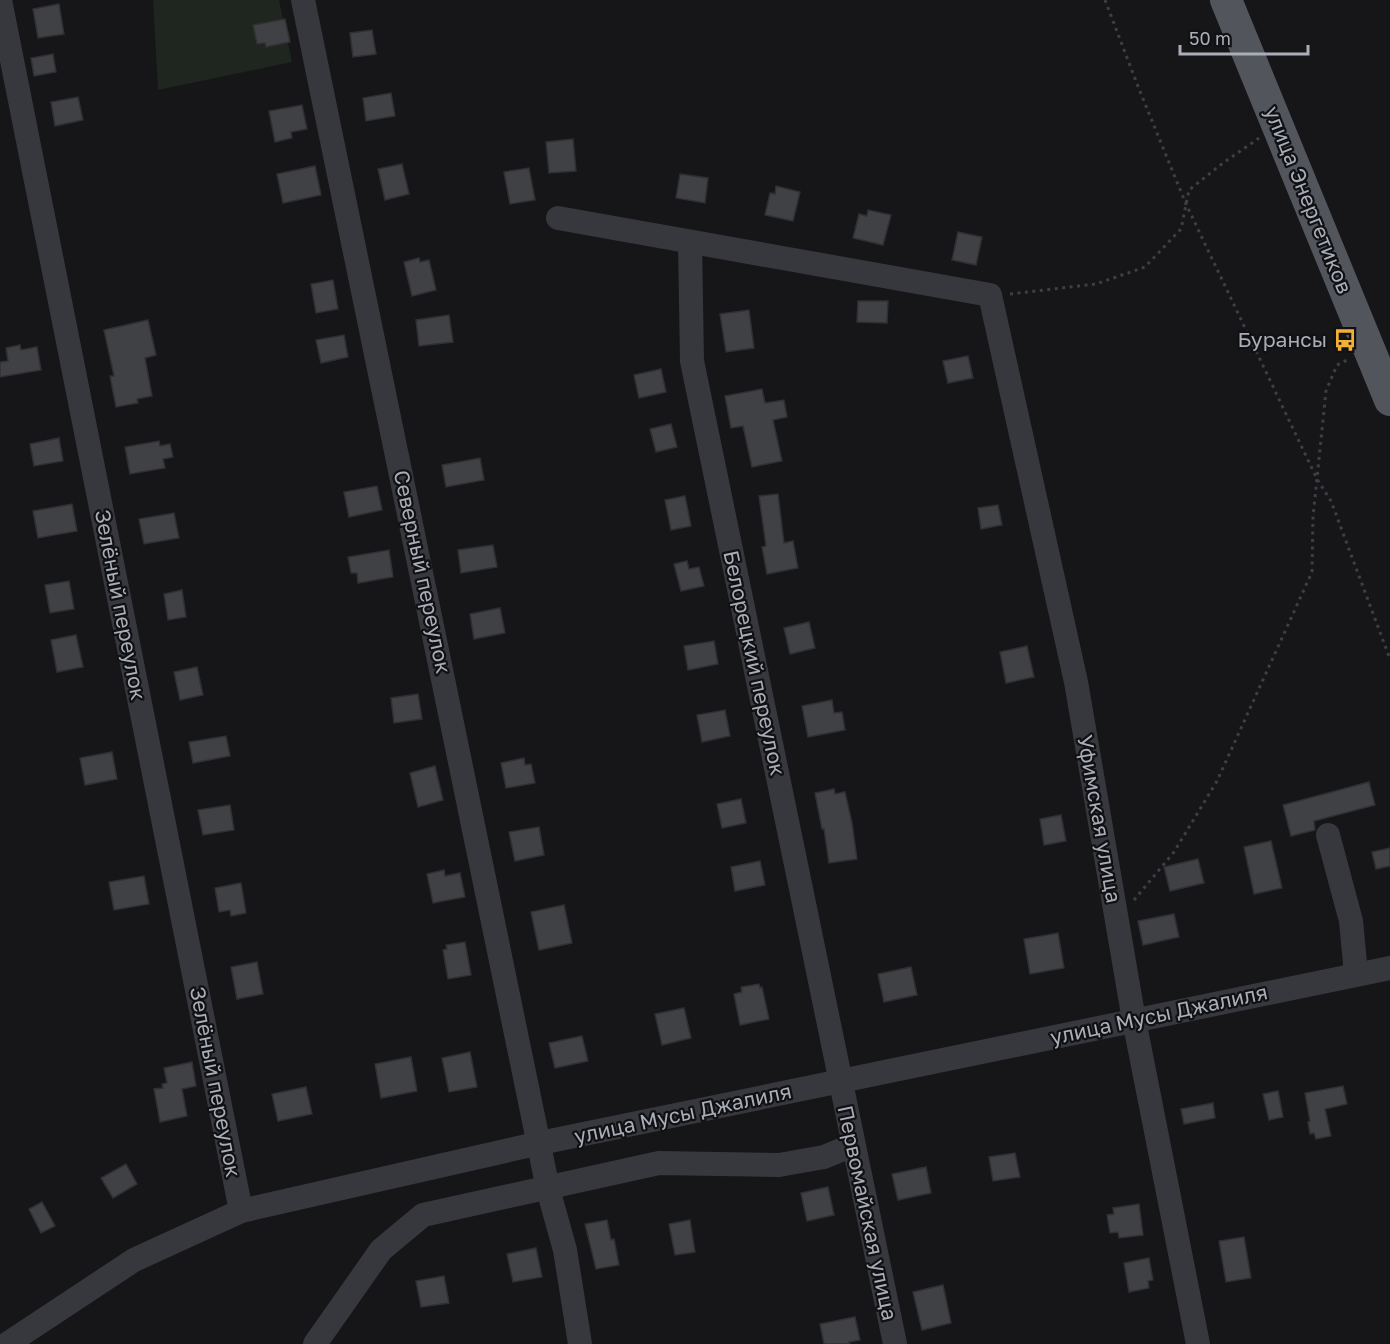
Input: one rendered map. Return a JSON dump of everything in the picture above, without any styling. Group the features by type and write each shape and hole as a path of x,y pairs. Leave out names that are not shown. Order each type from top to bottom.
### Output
{"main road":[{"name":"улица Энергетиков","path":"1226,0 1382,376"}],"street":[{"name":"Зелёный переулок","path":"0,0 241,1211"},
{"name":"Северный переулок","path":"303,0 548,1189 565,1250 580,1344"},
{"path":"558,218 990,296"},
{"name":"Белорецкий переулок","path":"690,242 692,361 840,1082"},
{"name":"Уфимская улица","path":"990,296 1076,682 1134,1020 1198,1344"},
{"path":"1328,835 1351,921 1356,974"},
{"name":"улица Мусы Джалиля","path":"7,1344 134,1260 241,1211 540,1143 1390,968"},
{"name":"Первомайская улица","path":"840,1082 895,1344"},
{"path":"315,1344 381,1250 423,1215 659,1163 779,1165 824,1157 853,1145"}],"path":[{"path":"1105,0 1186,204 1317,479 1331,501 1390,659"},
{"path":"990,296 1096,284 1145,267 1181,229 1189,190 1262,136 1275,118"},
{"path":"1117,921 1174,852 1217,781 1311,572 1326,390 1337,365 1382,376"}],"shaded area":[{"path":"153,0 279,0 292,62 158,90"}],"building":[{"path":"59,4 64,34 38,38 33,9"},
{"path":"285,19 290,42 266,47 265,43 257,44 253,25"},
{"path":"372,30 376,54 353,57 350,33"},
{"path":"53,54 56,72 34,76 31,58"},
{"path":"391,93 395,116 366,121 363,98"},
{"path":"78,97 83,120 55,126 51,102"},
{"path":"302,105 307,129 291,132 292,138 275,142 269,111"},
{"path":"573,139 576,171 549,173 546,142"},
{"path":"402,164 409,194 385,200 378,169"},
{"path":"315,166 321,195 283,203 277,174"},
{"path":"529,168 535,200 510,204 504,172"},
{"path":"680,174 708,178 705,203 676,198"},
{"path":"776,186 800,192 793,221 765,215 770,193 775,194"},
{"path":"868,210 891,215 883,245 853,238 859,214 867,216"},
{"path":"958,232 982,237 976,265 952,260"},
{"path":"419,258 420,262 429,260 436,290 412,296 404,262"},
{"path":"333,280 338,309 316,313 311,284"},
{"path":"858,301 888,301 887,323 857,322"},
{"path":"749,310 754,348 726,352 720,314"},
{"path":"449,315 453,342 419,346 416,320"},
{"path":"148,320 156,355 145,358 152,396 137,399 138,403 116,407 110,376 114,376 104,330"},
{"path":"344,335 348,357 321,363 316,340"},
{"path":"20,345 21,350 37,347 41,370 0,377 0,362 8,361 6,348"},
{"path":"968,356 973,378 948,383 943,361"},
{"path":"661,369 666,392 639,398 634,375"},
{"path":"762,389 765,403 784,400 787,417 773,420 782,461 752,467 743,426 731,428 725,396"},
{"path":"671,424 677,447 656,452 650,429"},
{"path":"59,438 63,461 34,466 30,444"},
{"path":"159,441 160,446 170,444 173,457 163,459 165,468 130,474 125,447"},
{"path":"480,458 484,480 446,487 442,465"},
{"path":"377,486 382,510 349,517 344,492"},
{"path":"778,494 784,543 793,541 798,568 767,574 762,547 766,546 759,496"},
{"path":"685,496 691,526 671,530 665,500"},
{"path":"72,504 77,531 38,538 33,511"},
{"path":"998,505 1002,525 981,529 978,508"},
{"path":"174,513 179,538 144,544 139,519"},
{"path":"493,545 497,567 461,573 458,550"},
{"path":"389,550 393,577 358,583 357,573 351,573 348,557"},
{"path":"687,561 689,569 699,567 704,586 681,591 674,564"},
{"path":"69,581 74,609 50,613 45,585"},
{"path":"182,590 186,617 168,620 164,594"},
{"path":"500,608 505,633 474,639 470,614"},
{"path":"809,622 815,648 790,654 784,628"},
{"path":"76,635 83,667 57,672 51,640"},
{"path":"714,641 718,664 688,670 684,646"},
{"path":"1027,646 1034,677 1006,683 1000,652"},
{"path":"197,667 203,695 180,700 174,672"},
{"path":"418,694 422,719 394,723 391,698"},
{"path":"832,700 834,713 842,712 845,730 808,737 802,706"},
{"path":"725,710 730,736 702,742 697,715"},
{"path":"226,736 230,756 193,763 189,742"},
{"path":"112,752 117,779 85,785 80,758"},
{"path":"524,758 525,765 531,764 535,783 506,788 501,763"},
{"path":"435,766 443,800 418,807 410,773"},
{"path":"1369,782 1375,805 1314,821 1315,830 1291,836 1283,805"},
{"path":"834,789 835,794 845,792 857,859 829,863 815,793"},
{"path":"741,799 746,823 722,828 717,804"},
{"path":"230,805 234,830 203,835 198,810"},
{"path":"1061,815 1066,841 1044,845 1040,819"},
{"path":"539,827 544,855 515,861 509,832"},
{"path":"1271,841 1282,888 1254,894 1244,847"},
{"path":"1390,848 1390,866 1376,869 1372,852"},
{"path":"1198,859 1204,883 1170,891 1164,867"},
{"path":"760,861 765,885 735,891 731,867"},
{"path":"444,870 445,876 460,873 465,897 433,903 427,874"},
{"path":"144,876 149,904 114,910 109,882"},
{"path":"241,883 246,913 231,916 230,910 219,912 215,888"},
{"path":"564,905 572,943 539,950 531,912"},
{"path":"1174,914 1179,937 1143,945 1138,921"},
{"path":"1058,933 1064,968 1030,974 1024,939"},
{"path":"465,942 471,975 448,979 443,950 447,949 446,945"},
{"path":"257,962 263,994 237,999 231,967"},
{"path":"911,967 917,995 884,1002 878,974"},
{"path":"759,984 760,988 762,987 769,1019 740,1025 734,994 742,992 741,987"},
{"path":"684,1008 691,1038 662,1045 655,1014"},
{"path":"582,1036 588,1061 555,1068 549,1043"},
{"path":"470,1052 477,1087 449,1092 442,1058"},
{"path":"411,1057 417,1091 381,1098 375,1064"},
{"path":"192,1062 196,1086 182,1089 187,1116 160,1122 154,1089 163,1088 162,1084 167,1083 164,1068"},
{"path":"1343,1086 1347,1104 1325,1109 1331,1136 1316,1139 1314,1133 1310,1134 1305,1093"},
{"path":"306,1087 312,1114 278,1121 272,1094"},
{"path":"1278,1091 1283,1117 1269,1120 1263,1094"},
{"path":"1213,1103 1215,1118 1184,1124 1181,1109"},
{"path":"1015,1153 1020,1177 993,1181 989,1157"},
{"path":"126,1164 137,1184 113,1198 101,1178"},
{"path":"926,1167 931,1193 898,1200 892,1174"},
{"path":"828,1187 834,1215 807,1221 801,1193"},
{"path":"42,1202 55,1226 41,1233 29,1209"},
{"path":"1139,1204 1143,1235 1119,1238 1118,1232 1110,1233 1107,1215 1114,1214 1113,1208"},
{"path":"607,1220 611,1240 614,1239 619,1265 596,1269 585,1224"},
{"path":"690,1220 695,1252 675,1255 669,1224"},
{"path":"1244,1237 1251,1278 1226,1282 1219,1241"},
{"path":"536,1248 542,1277 513,1282 507,1254"},
{"path":"1149,1258 1153,1280 1148,1281 1149,1288 1129,1292 1124,1263"},
{"path":"444,1276 449,1303 421,1307 416,1281"},
{"path":"943,1285 951,1323 922,1330 913,1292"},
{"path":"855,1317 860,1340 849,1342 850,1344 824,1344 820,1324"}],"place":[{"name":"Бурансы","path":"1345,340"}]}
